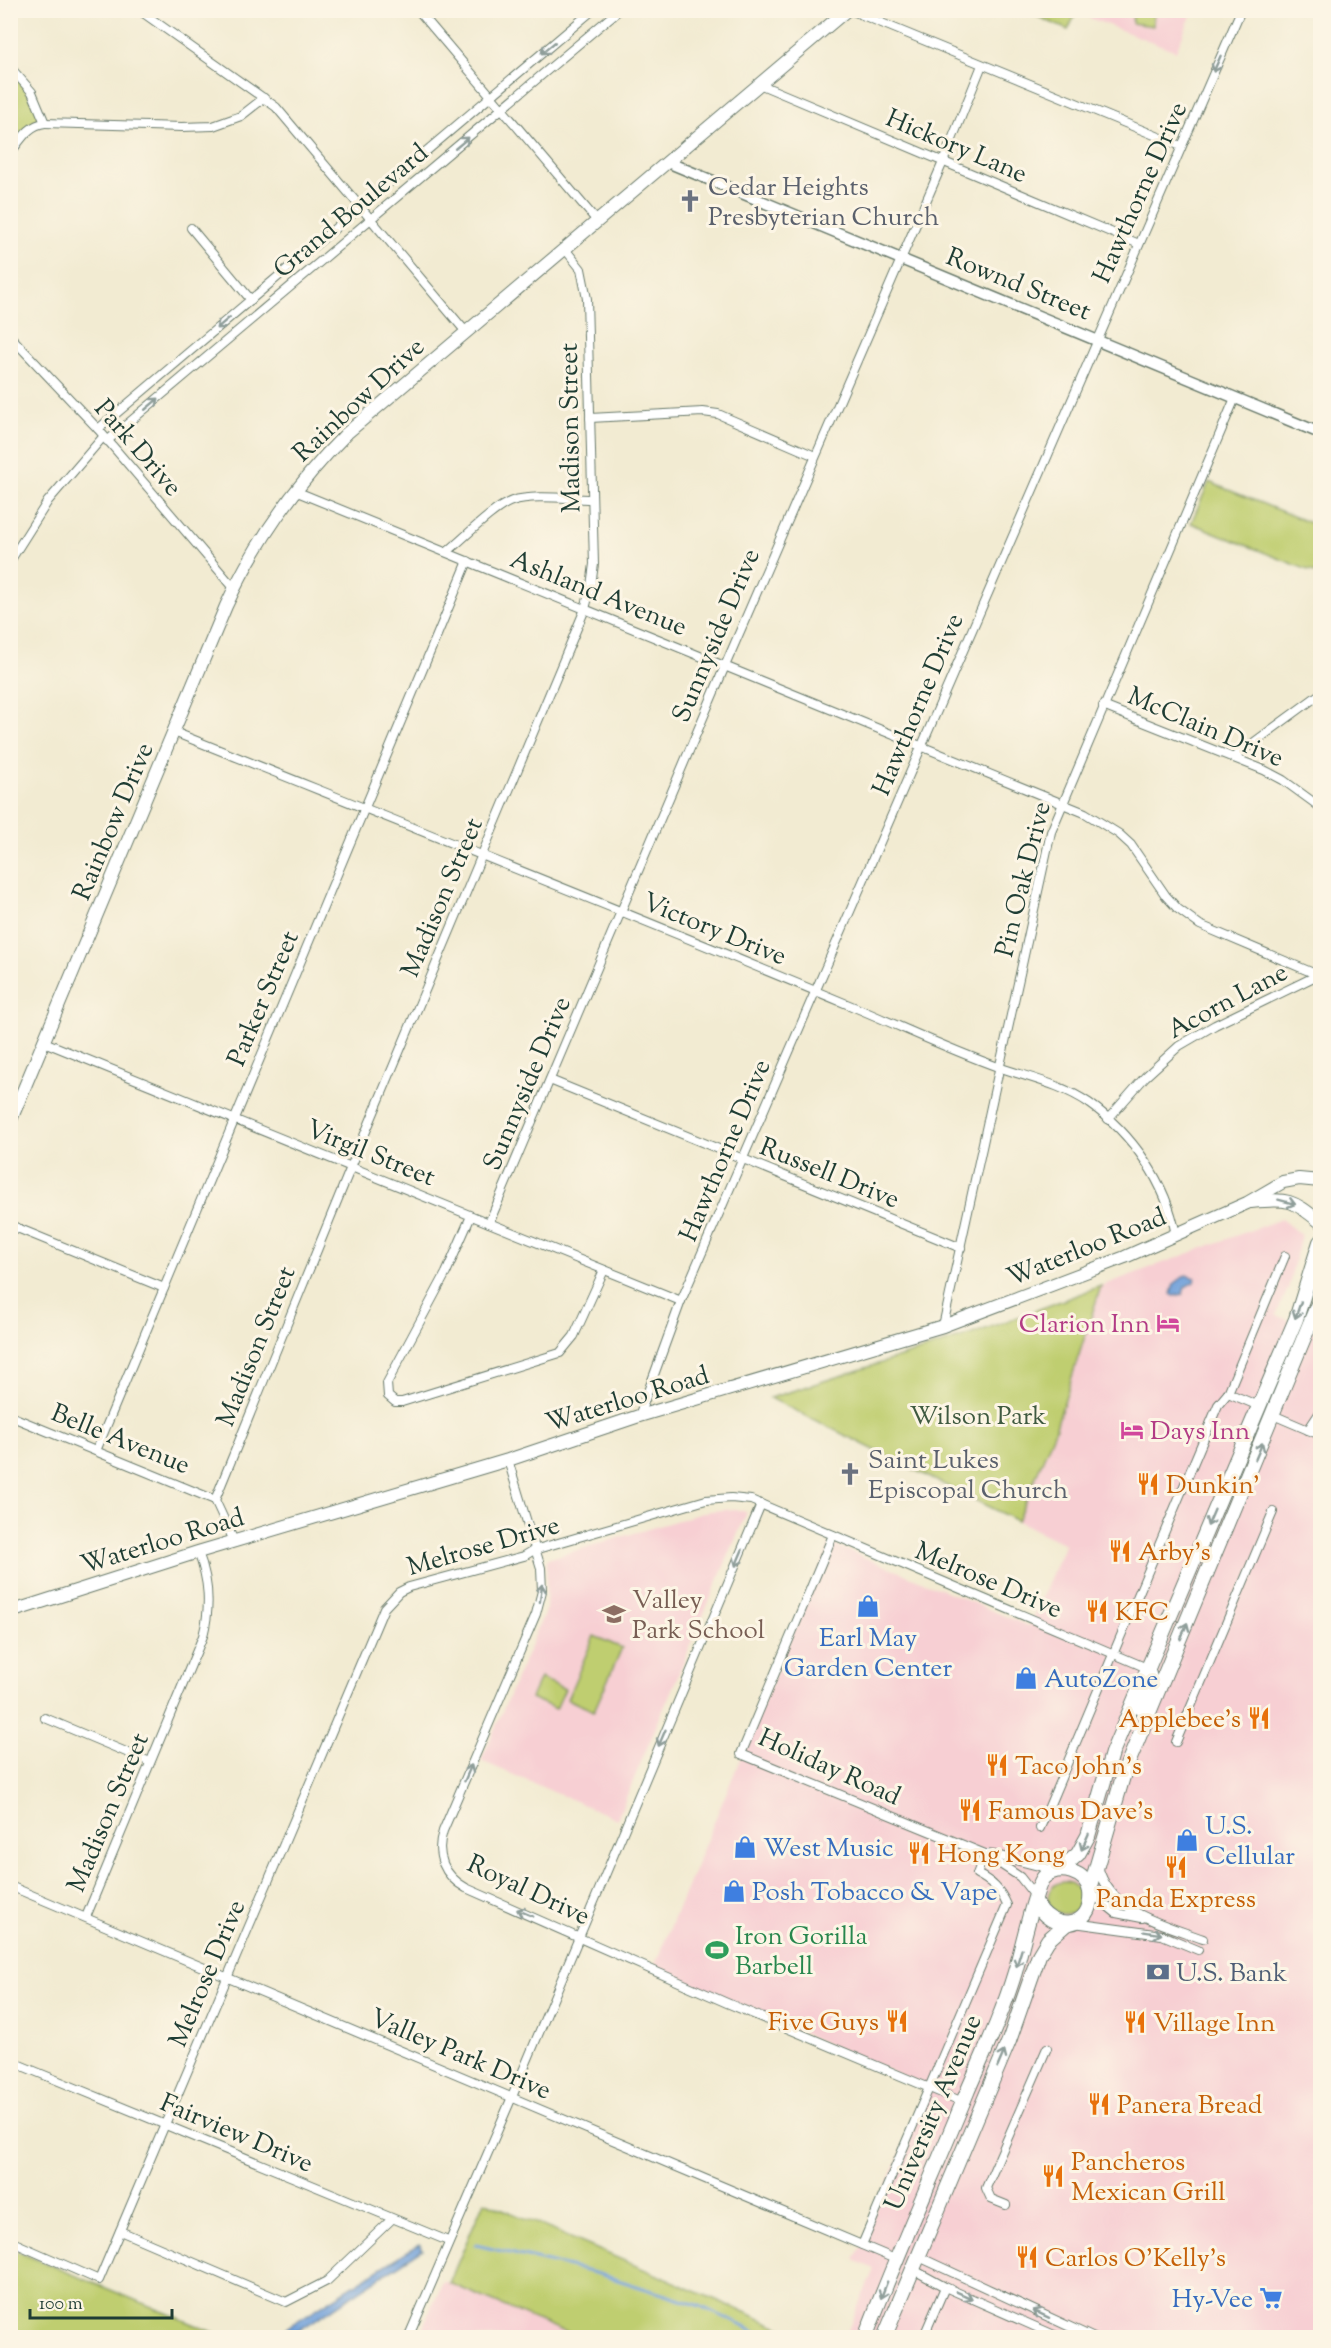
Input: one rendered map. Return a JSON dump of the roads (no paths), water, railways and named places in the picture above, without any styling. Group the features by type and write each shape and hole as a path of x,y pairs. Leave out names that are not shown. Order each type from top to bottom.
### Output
{"main road":[{"name":"Rainbow Drive","path":"10,1122 234,588 253,553 295,490 347,433 848,10"},
{"name":"Waterloo Road","path":"10,1612 234,1541 508,1460 639,1416 943,1326 1125,1257 1247,1203 1283,1182 1299,1179 1320,1181"},
{"name":"Waterloo Road","path":"1247,1203 1277,1199 1291,1201 1320,1222"},
{"path":"1320,1242 1287,1339 1112,1753 1085,1842 1078,1854 1058,1870 1043,1877 1035,1899 1045,1917 1054,1922 1069,1924 1086,1911 1090,1903 1090,1891 1124,1773 1274,1415 1320,1299"},
{"path":"1274,1415 1271,1402 1285,1368 1287,1339"},
{"path":"1134,1750 1138,1718 1152,1684 1147,1668"},
{"path":"1058,1870 1079,1875 1090,1891"},
{"name":"University Avenue","path":"865,2337 1009,1993 1035,1899"},
{"name":"University Avenue","path":"884,2337 1010,2041 1039,1955 1048,1940 1069,1924"},
{"path":"948,2184 953,2154 968,2115 963,2102"},
{"path":"915,2263 912,2247 930,2203 931,2178"}],"street":[{"path":"418,10 597,221"},
{"name":"Grand Boulevard","path":"10,561 48,501 103,436 251,300 593,10"},
{"name":"Grand Boulevard","path":"103,436 371,219 619,10"},
{"path":"848,10 1181,146"},
{"name":"Hawthorne Drive","path":"639,1416 681,1301 1241,10"},
{"path":"146,12 276,107 466,332"},
{"name":"Sunnyside Drive","path":"489,1223 725,666 943,162 982,65"},
{"path":"10,67 32,92 45,123"},
{"name":"Hickory Lane","path":"759,84 1139,244"},
{"path":"10,153 36,124 200,127 241,116 264,98"},
{"name":"Rownd Street","path":"667,162 1320,433"},
{"path":"191,228 251,300"},
{"name":"Madison Street","path":"215,1500 480,856 585,609 594,575 587,299 581,269 565,249"},
{"name":"Park Drive","path":"10,336 103,436 234,588"},
{"name":"Pin Oak Drive","path":"943,1326 1051,832 1235,398"},
{"path":"590,418 703,412 718,414 815,456"},
{"name":"Ashland Avenue","path":"295,490 1085,813 1119,834 1144,862 1166,896 1191,919 1200,925 1319,975"},
{"path":"447,552 511,501 525,498 591,499"},
{"name":"Parker Street","path":"96,1451 468,561"},
{"path":"1234,757 1320,694"},
{"name":"McClain Drive","path":"1103,706 1234,757 1283,780 1320,807"},
{"name":"Victory Drive","path":"174,732 816,991 998,1067 1060,1087 1091,1105 1133,1144 1156,1179 1173,1221 1176,1235"},
{"name":"Acorn Lane","path":"1108,1119 1145,1077 1179,1046 1215,1025 1319,975"},
{"name":"Virgil Street","path":"44,1042 681,1301"},
{"name":"Russell Drive","path":"550,1080 961,1248"},
{"path":"471,1216 446,1273 387,1383 387,1396 395,1402 402,1402 560,1353 574,1336 604,1270"},
{"path":"10,1225 164,1288"},
{"path":"1040,1828 1218,1405 1228,1394 1285,1256"},
{"path":"1308,1430 1320,1412 1318,1386 1320,1381"},
{"path":"1228,1394 1259,1406"},
{"path":"1274,1415 1320,1435"},
{"name":"Belle Avenue","path":"10,1416 215,1500"},
{"name":"Royal Drive","path":"508,1460 541,1568 542,1591 540,1603 443,1831 440,1856 447,1872 459,1884 727,2003 963,2102"},
{"name":"Melrose Drive","path":"10,2241 99,2280 384,1608 399,1592 419,1583 525,1557 534,1550 706,1500 730,1498 751,1500 1147,1668"},
{"path":"215,1500 234,1541"},
{"path":"408,2337 512,2097 761,1504"},
{"path":"1176,1742 1274,1512"},
{"name":"Holiday Road","path":"833,1535 741,1754 985,1854 1020,1877 1035,1899"},
{"name":"Madison Street","path":"86,1917 203,1636 207,1622 208,1583 198,1552"},
{"path":"45,1718 150,1762"},
{"path":"862,2245 1007,1905 1001,1892 992,1881 977,1874 985,1854"},
{"name":"Holiday Road","path":"985,1854 1058,1870"},
{"path":"1098,1865 1101,1878 1118,1900 1151,1920"},
{"name":"Valley Park Drive","path":"10,1886 896,2259"},
{"path":"1090,1891 1116,1913 1151,1920 1203,1939"},
{"path":"1069,1924 1162,1935 1198,1950"},
{"path":"1006,2205 991,2199 986,2188 1047,2048"},
{"name":"Fairview Drive","path":"10,2061 448,2241"},
{"path":"120,2231 286,2302 327,2281 392,2219"},
{"path":"915,2263 945,2287 1060,2337"},
{"path":"915,2263 1094,2337"},
{"path":"923,2337 945,2287"}],"water":[{"path":"1186,1275 1195,1278 1194,1282 1185,1287 1183,1294 1174,1296 1171,1294 1174,1284"},
{"path":"419,2244 423,2249 289,2337 274,2337 292,2324"}],"waterway":[{"path":"476,2245 599,2274 700,2306 768,2338"}],"place":[{"name":"Cedar Heights Presbyterian Church","path":"690,201"},
{"name":"Clarion Inn","path":"1168,1323"},
{"name":"Days Inn","path":"1132,1430"},
{"name":"Saint Lukes Episcopal Church","path":"850,1474"},
{"name":"Dunkin'","path":"1148,1484"},
{"name":"Arby's","path":"1120,1551"},
{"name":"Earl May Garden Center","path":"868,1606"},
{"name":"KFC","path":"1097,1611"},
{"name":"Valley Park School","path":"614,1614"},
{"name":"AutoZone","path":"1026,1678"},
{"name":"Applebee's","path":"1259,1718"},
{"name":"Taco John's","path":"997,1765"},
{"name":"Famous Dave's","path":"970,1810"},
{"name":"U.S. Cellular","path":"1187,1840"},
{"name":"West Music","path":"745,1847"},
{"name":"Hong Kong","path":"919,1853"},
{"name":"Panda Express","path":"1176,1867"},
{"name":"Posh Tobacco & Vape","path":"734,1891"},
{"name":"Iron Gorilla Barbell","path":"717,1950"},
{"name":"U.S. Bank","path":"1158,1972"},
{"name":"Five Guys","path":"897,2021"},
{"name":"Village Inn","path":"1135,2022"},
{"name":"Panera Bread","path":"1099,2104"},
{"name":"Pancheros Mexican Grill","path":"1053,2176"},
{"name":"Carlos O'Kelly's","path":"1027,2257"},
{"name":"Hy-Vee","path":"1271,2298"}],"park label":[{"name":"Wilson Park","path":"978,1415"}]}
